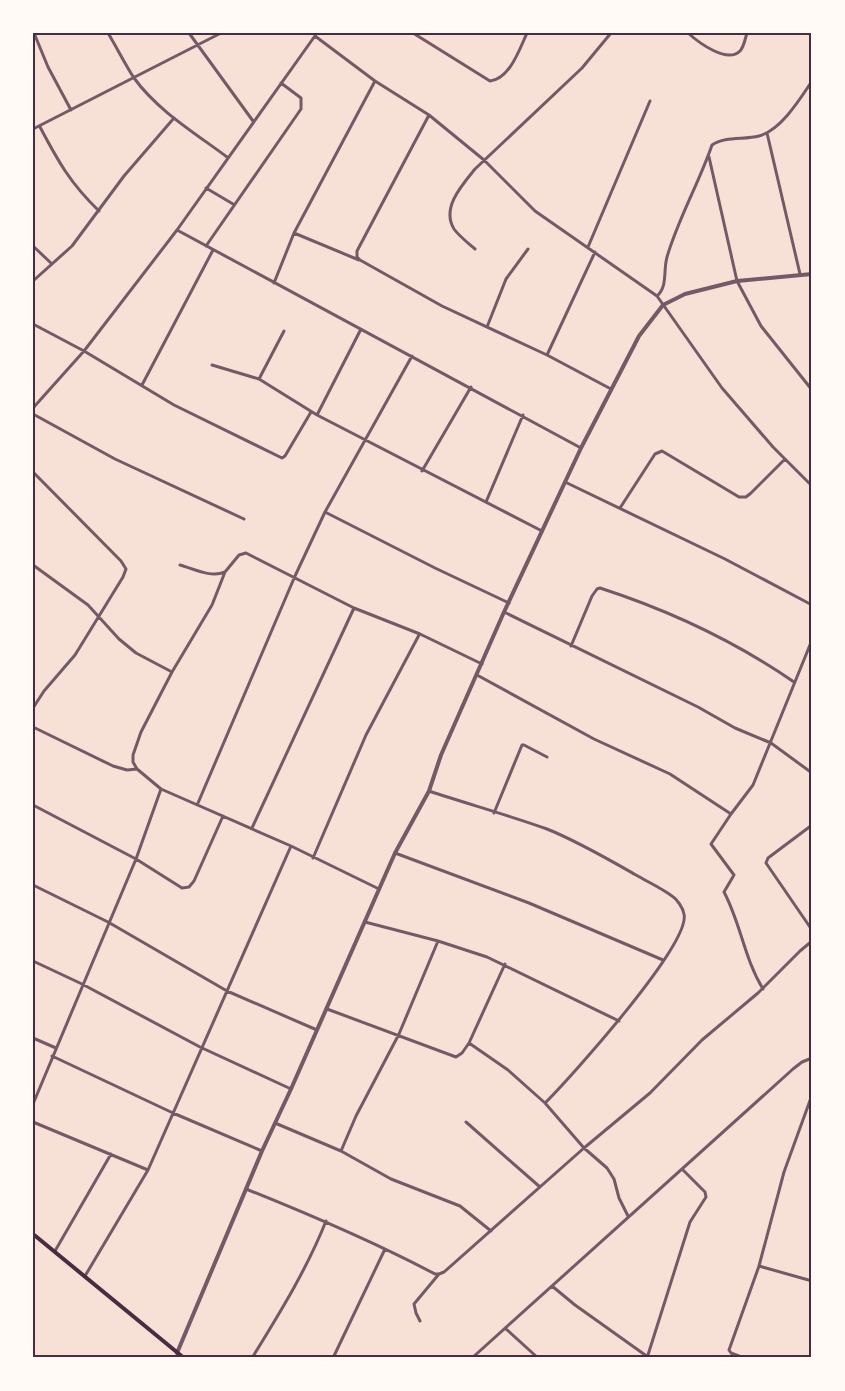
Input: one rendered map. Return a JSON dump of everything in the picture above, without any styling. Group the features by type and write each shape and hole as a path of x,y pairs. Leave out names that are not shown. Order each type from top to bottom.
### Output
{"main road":[{"path":"33,1234 176,1356 184,1358"}],"street":[{"path":"34,33 48,68 71,110"},
{"path":"108,33 135,78 174,118 227,157"},
{"path":"189,33 253,121"},
{"path":"33,129 221,33"},
{"path":"412,33 490,81 501,76 513,63 527,33"},
{"path":"475,249 454,229 450,217 450,207 461,186 484,160 582,68 611,33"},
{"path":"688,33 700,44 724,55 732,55 741,50 747,33"},
{"path":"33,408 84,351 177,230 316,34 375,81 429,116 484,160 535,211 657,296 722,388 812,486"},
{"path":"274,283 294,233 375,81"},
{"path":"657,296 662,292 664,285 665,263 670,245 712,145 718,141 767,133 792,111 812,81"},
{"path":"206,246 301,109 301,98 281,83"},
{"path":"588,247 650,101"},
{"path":"360,260 357,257 357,251 429,116"},
{"path":"33,281 72,246 124,176 174,118"},
{"path":"40,126 65,173 78,191 99,211"},
{"path":"767,133 800,274"},
{"path":"709,155 737,281 761,326 812,390"},
{"path":"206,188 233,204"},
{"path":"177,230 581,448"},
{"path":"294,233 360,260 442,306 548,355 611,389"},
{"path":"33,246 52,264"},
{"path":"487,327 506,279 528,249"},
{"path":"142,385 213,250"},
{"path":"548,355 595,252"},
{"path":"176,1356 245,1188 318,1030 379,889 429,791 441,755 504,612 581,448 639,336 663,305 685,294 737,281 812,274"},
{"path":"33,324 84,351 174,405 282,458 311,412"},
{"path":"317,415 361,329"},
{"path":"259,379 284,331"},
{"path":"198,803 295,576 325,512 412,356"},
{"path":"212,365 259,379 311,412 542,531"},
{"path":"422,471 471,387"},
{"path":"33,414 115,459 244,519"},
{"path":"485,503 523,416"},
{"path":"620,508 655,454 662,451 739,497 751,493 785,459"},
{"path":"33,472 126,569 75,655 33,708"},
{"path":"566,482 812,605"},
{"path":"325,512 509,603"},
{"path":"379,889 198,803 161,789 137,770 133,755 141,732 172,672 212,605 225,572 239,555 246,552 354,608 420,634 482,664"},
{"path":"33,565 88,605 119,639 136,653 172,672"},
{"path":"180,565 211,574 225,572"},
{"path":"571,646 592,596 600,588 715,636 758,657 794,682"},
{"path":"252,828 354,608"},
{"path":"504,612 698,707 735,728 771,743 812,773"},
{"path":"313,858 366,735 420,634"},
{"path":"763,989 750,966 734,910 724,892 734,875 711,844 753,785 812,640"},
{"path":"477,675 594,739 670,774 731,814"},
{"path":"33,727 113,766 137,770"},
{"path":"494,813 522,746 547,757"},
{"path":"33,1104 136,859 161,789"},
{"path":"429,791 548,830 611,861 674,897 685,917 682,930 663,960 619,1021 545,1103"},
{"path":"33,805 136,859 182,888 189,887 194,881 223,816"},
{"path":"812,825 768,858 766,863 812,930"},
{"path":"85,1276 148,1170 200,1047 291,846"},
{"path":"396,853 529,903 663,960"},
{"path":"33,885 108,922 227,991 318,1030"},
{"path":"365,922 438,941 505,964 619,1021"},
{"path":"340,1151 399,1034 438,941"},
{"path":"420,1321 414,1304 439,1274 650,1093 702,1040 763,989 812,941"},
{"path":"33,961 82,984 200,1047 291,1089"},
{"path":"327,1008 456,1057 469,1043 505,964"},
{"path":"33,1038 56,1048"},
{"path":"469,1043 508,1070 545,1103 584,1148 607,1168 614,1179 619,1198 628,1216"},
{"path":"52,1056 173,1113 262,1151"},
{"path":"472,1358 793,1069 812,1058"},
{"path":"744,1358 735,1356 729,1350 759,1266 784,1172 812,1095"},
{"path":"33,1122 148,1170"},
{"path":"466,1122 540,1187"},
{"path":"275,1123 340,1151 391,1179 460,1206 491,1231"},
{"path":"55,1251 111,1154"},
{"path":"552,1286 647,1358 690,1222 706,1197 705,1192 683,1170"},
{"path":"245,1188 326,1221 439,1274"},
{"path":"252,1358 276,1320 318,1242 326,1221"},
{"path":"333,1358 386,1248"},
{"path":"759,1266 812,1281"},
{"path":"505,1328 538,1358"}]}
